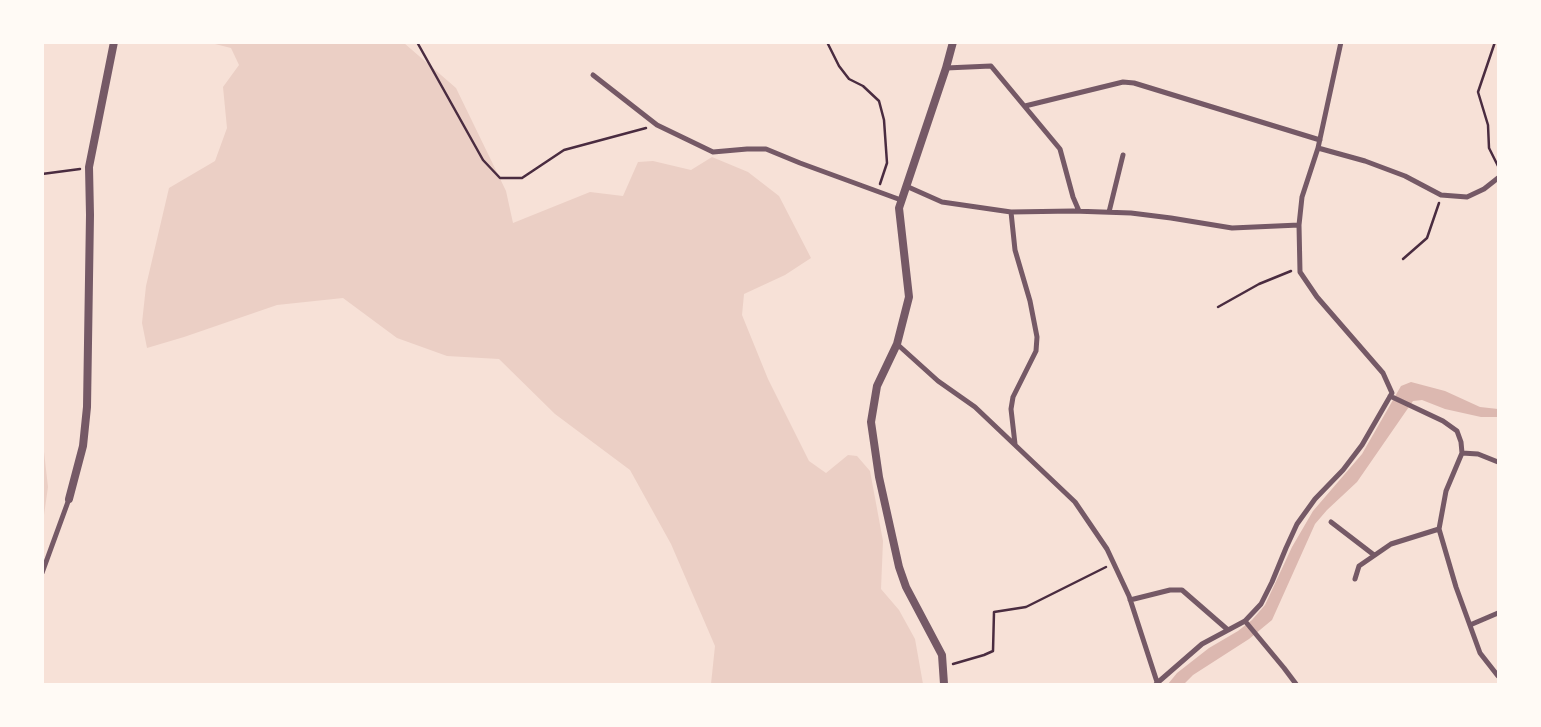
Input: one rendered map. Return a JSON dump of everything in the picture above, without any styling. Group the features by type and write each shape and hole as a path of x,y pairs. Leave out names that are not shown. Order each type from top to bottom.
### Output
{"street":[{"path":"42,573 69,499 82,446 87,407 89,167 114,42"},
{"path":"944,684 942,655 906,587 899,566 879,477 871,422 877,386 897,344 909,297 898,208 946,68 953,42"},
{"path":"897,344 938,381 975,407 1075,502 1107,549 1114,563 1130,600 1157,683 1202,644 1245,621 1261,604 1297,524 1315,498 1342,470 1362,445 1392,393 1383,373 1317,297 1300,272 1299,225 1302,197 1318,148 1341,42"},
{"path":"946,68 990,66 1060,149 1073,197 1079,211"},
{"path":"593,75 657,125 713,152 766,149 800,164 901,200"},
{"path":"1025,106 1123,82 1134,82 1320,140"},
{"path":"1318,148 1365,161 1406,176 1442,195 1467,197 1484,189 1498,178"},
{"path":"1109,212 1122,155"},
{"path":"906,186 942,202 1011,212 1109,212 1171,218 1232,228 1299,225"},
{"path":"1011,212 1015,250 1030,300 1037,337 1036,351 1013,397 1011,409 1015,444"},
{"path":"1390,396 1443,422 1457,431 1462,442 1462,453 1446,491 1439,529 1456,587 1480,653 1498,676"},
{"path":"1462,453 1478,454 1498,462"},
{"path":"1331,522 1374,555"},
{"path":"1355,579 1359,566 1391,544 1439,529"},
{"path":"1130,600 1170,590 1182,590 1228,630"},
{"path":"1470,625 1498,613"},
{"path":"1245,621 1296,684"}],"path":[{"path":"417,42 483,160 500,178 522,178 564,150 657,125"},
{"path":"827,42 839,66 849,79 863,86 879,101 884,120 887,163 877,191"},
{"path":"1495,42 1478,92 1488,125 1489,148 1498,166"},
{"path":"42,174 89,167"},
{"path":"1403,259 1427,238 1442,195"},
{"path":"1218,307 1259,284 1300,268"},
{"path":"944,667 993,651 994,612 1026,607 1114,563"}],"shaded area":[{"path":"211,43 404,43 456,88 506,191 513,223 590,192 623,196 638,162 653,161 691,170 712,157 748,172 779,196 811,258 785,275 744,294 742,315 768,379 809,461 826,473 848,455 857,456 870,471 883,541 881,589 899,610 915,639 923,684 711,684 715,646 671,544 630,470 555,414 499,359 447,356 397,338 343,298 277,305 147,348 142,323 146,286 169,188 215,161 227,128 223,87 239,65 231,48"},
{"path":"1411,382 1445,391 1480,407 1498,409 1498,417 1481,417 1445,409 1422,400 1413,401 1357,482 1315,524 1272,620 1249,639 1193,675 1184,684 1168,684 1177,673 1209,648 1238,631 1252,620 1265,605 1292,547 1313,511 1362,454 1401,386"},
{"path":"43,443 48,487 42,522"}]}
